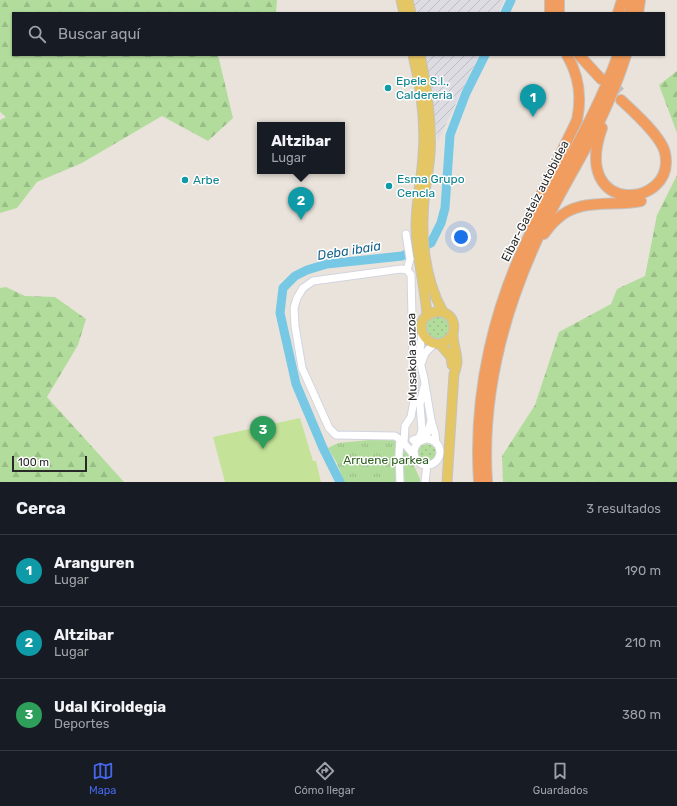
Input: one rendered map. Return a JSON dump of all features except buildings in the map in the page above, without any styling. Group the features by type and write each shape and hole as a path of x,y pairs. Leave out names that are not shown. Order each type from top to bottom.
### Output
{"highway":[{"path":"550,0 550,12"},
{"path":"559,0 559,12"},
{"path":"618,12 622,0"},
{"path":"629,12 632,0"},
{"path":"638,12 640,0"},
{"path":"493,332 496,311 512,260 577,120 580,108 579,86 577,74 568,56"},
{"path":"580,56 602,76 587,56"},
{"name":"Eibar-Gasteiz autobidea","path":"479,482 479,435 482,396 493,332 502,300 514,267 534,224 587,128 603,94 618,56"},
{"name":"Eibar-Gasteiz autobidea","path":"487,482 487,436 490,395 501,336 510,306 543,227 611,97 626,56"},
{"path":"536,243 556,219 571,210 586,204 626,203 640,201 657,192 668,178 671,157 666,142 658,130 622,98 657,137 665,153 665,170 662,177 653,187 641,195 631,196 615,192 600,179 596,169 595,156 598,139 613,102 621,71"}],"main road":[{"path":"400,0 404,12"},
{"path":"408,0 410,12"},
{"path":"413,56 422,98 424,136 422,172 417,207 419,231"},
{"path":"420,56 428,99 431,135 430,161 419,231 418,259 426,301 427,315 422,324 422,333 427,340 437,344 451,357 454,374"},
{"path":"418,259 442,312"},
{"path":"427,315 442,312 448,315 453,321 454,325 453,334 457,363 454,374 447,482"},
{"path":"437,344 450,339 453,334"}],"street":[{"name":"Musakola auzoa","path":"400,482 399,454 405,426 411,417 414,400 410,275 407,270 418,259 407,236"},
{"path":"407,270 401,269 313,281 303,288 297,298 294,308 295,326 302,368 329,428 336,434 392,435 402,441 418,461 427,465 435,462 439,455 439,447 436,443 430,440 418,441 410,438 407,430 411,417"},
{"name":"Musakola auzoa","path":"422,333 419,358 436,443"},
{"name":"Musakola auzoa","path":"421,364 425,353 437,344"},
{"path":"414,455 415,447 422,431 420,404 425,383"},
{"path":"418,441 427,434 431,420"},
{"path":"425,482 427,465"}],"shaded area":[{"path":"411,0 504,0 498,12 414,12"},
{"path":"424,56 479,56 438,141 437,138 431,85"}],"green space":[{"path":"0,0 277,0 276,12 12,12 12,56 218,56 233,118 208,141 162,116 82,163 37,182 17,208 0,213 0,120 6,117 0,112"},
{"path":"677,71 677,133 659,85"},
{"path":"677,175 677,482 503,482 502,456 535,405 559,332 611,304 617,289 645,276 657,215"},
{"path":"6,287 25,296 55,297 86,319 78,345 47,397 124,482 0,482 0,288"},
{"path":"435,314 448,319 451,331 442,341 426,336 425,323"},
{"path":"300,418 313,461 316,461 321,482 225,482 213,437"},
{"name":"Arruene parkea","path":"396,438 406,448 420,482 344,482 337,463 328,448 338,443"},
{"path":"427,444 433,447 436,453 433,459 427,462 421,459 418,453 421,447"}],"waterway":[{"name":"Deba ibaia","path":"505,12 511,0"},
{"name":"Deba ibaia","path":"340,482 323,448 296,384 280,313 283,288 295,276 307,270 327,264 402,256 431,243 441,223 445,208 450,135 466,93 484,56"}],"tunnel":[{"path":"603,74 623,95"}],"place":[{"name":"Epele S.l., Caldereria","path":"388,88"},
{"name":"Aranguren","path":"533,117"},
{"name":"Arbe","path":"185,180"},
{"name":"Esma Grupo Cencla","path":"389,186"},
{"name":"Altzibar","path":"301,220"},
{"name":"Udal Kiroldegia","path":"263,449"}]}
